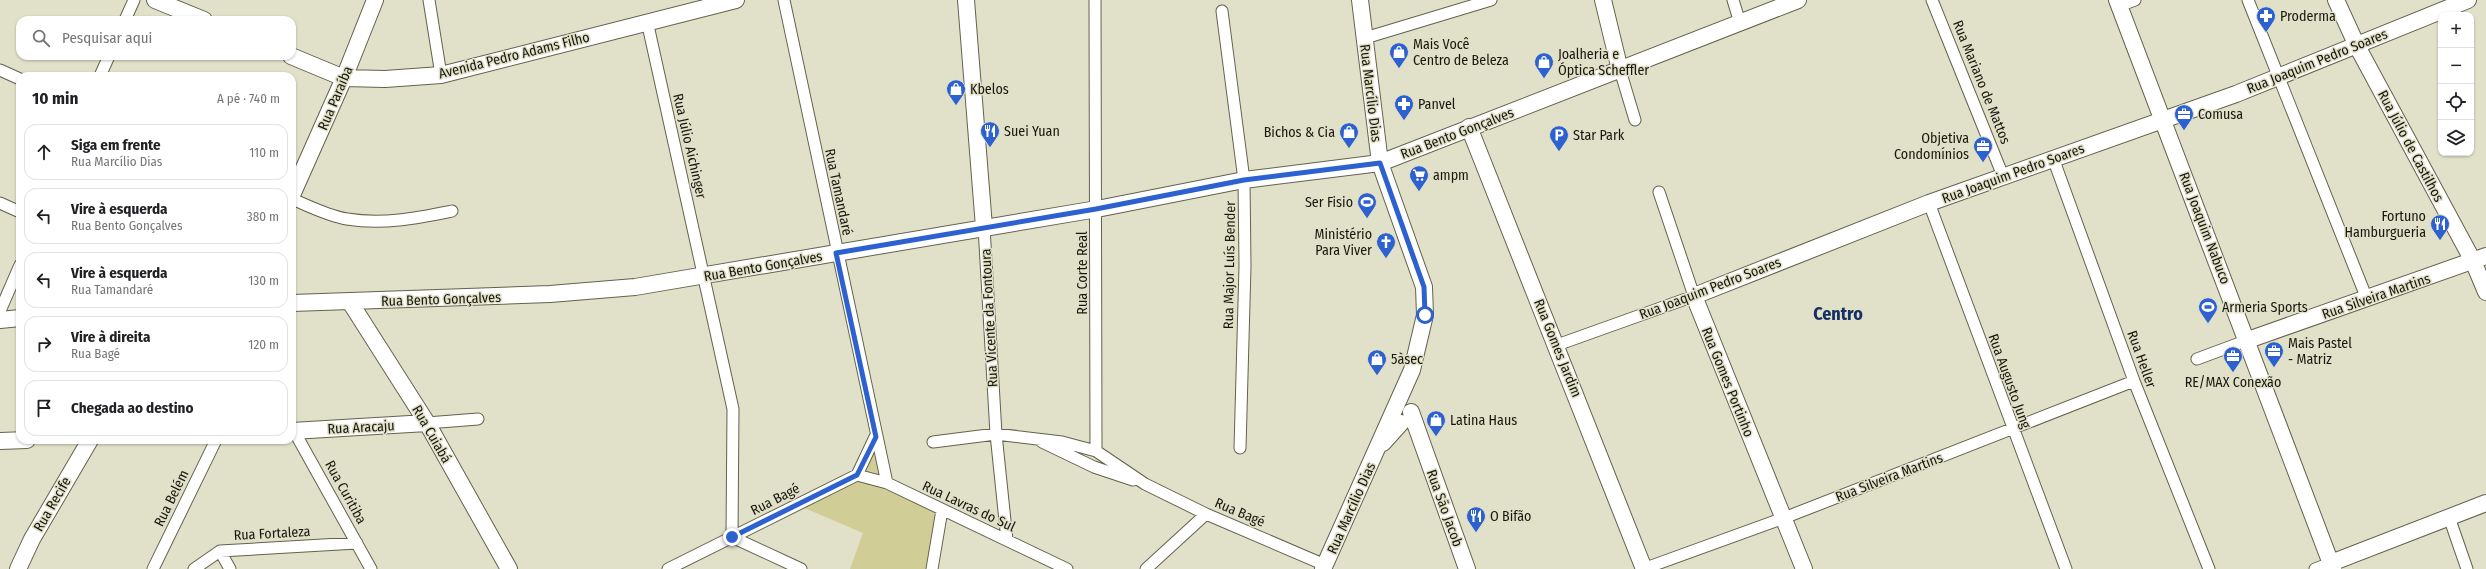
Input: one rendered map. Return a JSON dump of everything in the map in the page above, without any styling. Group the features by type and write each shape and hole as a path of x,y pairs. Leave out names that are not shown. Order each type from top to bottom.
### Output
{"street":[{"path":"127,16 134,0"},
{"path":"155,0 194,16"},
{"name":"Rua Paraíba","path":"296,186 344,78 375,0"},
{"path":"429,0 441,75"},
{"name":"Avenida Pedro Adams Filho","path":"296,58 344,78 385,79 441,75 736,0"},
{"name":"Rua Tamandaré","path":"784,0 836,253 887,483"},
{"name":"Rua Vicente da Fontoura","path":"966,0 984,227 996,434 1007,540"},
{"name":"Rua Corte Real","path":"1095,0 1096,451"},
{"name":"Rua Marcílio Dias","path":"1360,0 1380,163 1424,287 1425,315 1412,370 1406,417 1377,450"},
{"path":"1365,38 1491,0"},
{"path":"1602,0 1634,120"},
{"path":"1733,0 1740,23"},
{"name":"Rua Bento Gonçalves","path":"296,303 566,293 635,287 1096,209 1244,180 1380,163 1469,127 1620,70 1798,0"},
{"name":"Rua Mariano de Mattos","path":"1932,0 2004,176"},
{"path":"2118,3 2136,0"},
{"path":"2248,0 2280,76 2367,299"},
{"name":"Rua Júlio de Castilhos","path":"2336,0 2357,46 2480,259 2486,292"},
{"name":"Rua Joaquim Pedro Soares","path":"1557,345 1694,296 1929,203 2163,120 2280,76 2468,0"},
{"name":"Rua Joaquim Nabuco","path":"2118,3 2248,340 2332,566"},
{"name":"Rua Major Luís Bender","path":"1222,11 1244,180 1245,266 1240,448"},
{"name":"Rua Júlio Aichinger","path":"647,22 733,409 732,537"},
{"path":"102,72 107,60"},
{"path":"0,70 16,77"},
{"name":"Rua Gomes Jardim","path":"1469,127 1557,345 1644,569"},
{"name":"Rua Heller","path":"2053,158 2134,381 2209,569"},
{"name":"Rua Gomes Portinho","path":"1659,192 1694,296 1804,569"},
{"path":"296,201 346,219 376,222 399,221 452,211"},
{"path":"0,203 16,210"},
{"name":"Rua Augusto Jung","path":"1929,203 2011,429 2066,569"},
{"name":"Rua Silveira Martins","path":"2197,359 2480,259"},
{"path":"0,312 16,274"},
{"name":"Rua Cuiabá","path":"350,302 427,423 509,569"},
{"path":"0,320 16,318"},
{"name":"Rua Marcílio Dias","path":"1324,568 1377,450 1393,409 1412,370"},
{"name":"Rua Silveira Martins","path":"1644,569 1784,518 2134,381"},
{"path":"1393,409 1397,405 1403,404 1406,417"},
{"name":"Rua São Jacob","path":"1406,417 1422,447 1467,569"},
{"name":"Rua Aracaju","path":"296,431 478,419"},
{"name":"Rua Bagé","path":"933,442 996,434 1039,441 1062,442 1096,451 1145,484"},
{"name":"Rua Curitiba","path":"296,436 371,569"},
{"path":"857,475 876,437"},
{"path":"0,441 16,440"},
{"name":"Rua Bagé","path":"1039,441 1094,467 1145,484 1206,514 1324,568"},
{"name":"Rua Recife","path":"18,569 32,539 88,444"},
{"name":"Rua Belém","path":"153,569 214,444"},
{"name":"Rua Bagé","path":"668,569 857,475"},
{"name":"Rua Lavras do Sul","path":"857,475 887,483 1067,569"},
{"path":"2315,569 2332,566 2449,517 2486,504"},
{"path":"932,569 942,510"},
{"path":"1146,569 1206,514"},
{"path":"2449,517 2467,569"},
{"path":"732,537 801,569"},
{"name":"Rua Fortaleza","path":"194,569 220,551 357,543"},
{"path":"220,551 230,569"}],"shaded area":[{"path":"874,447 882,477 873,472 862,470"},
{"path":"857,479 887,487 938,512 929,569 850,569 863,533 802,507"}],"place":[{"name":"Proderma","path":"2266,33"},
{"name":"Mais Você Centro de Beleza","path":"1399,69"},
{"name":"Joalheria e Óptica Scheffler","path":"1544,79"},
{"name":"Kbelos","path":"956,106"},
{"name":"Panvel","path":"1404,121"},
{"name":"Comusa","path":"2184,131"},
{"name":"Suei Yuan","path":"990,148"},
{"name":"Bichos & Cia","path":"1349,149"},
{"name":"Star Park","path":"1559,152"},
{"name":"Objetiva Condomínios","path":"1983,163"},
{"name":"ampm","path":"1419,192"},
{"name":"Ser Fisio","path":"1367,219"},
{"name":"Fortuno Hamburgueria","path":"2440,241"},
{"name":"Ministério Para Viver","path":"1386,259"},
{"name":"Armeria Sports","path":"2208,324"},
{"name":"Mais Pastel - Matriz","path":"2274,368"},
{"name":"RE/MAX Conexão","path":"2233,373"},
{"name":"5àsec","path":"1377,376"},
{"name":"Latina Haus","path":"1436,437"},
{"name":"O Bifão","path":"1476,533"}],"district":[{"name":"Centro","path":"1838,314"}],"route":[{"path":"732,537 857,475 876,437 836,253 1096,209 1244,180 1380,163 1424,287 1425,315"}]}
